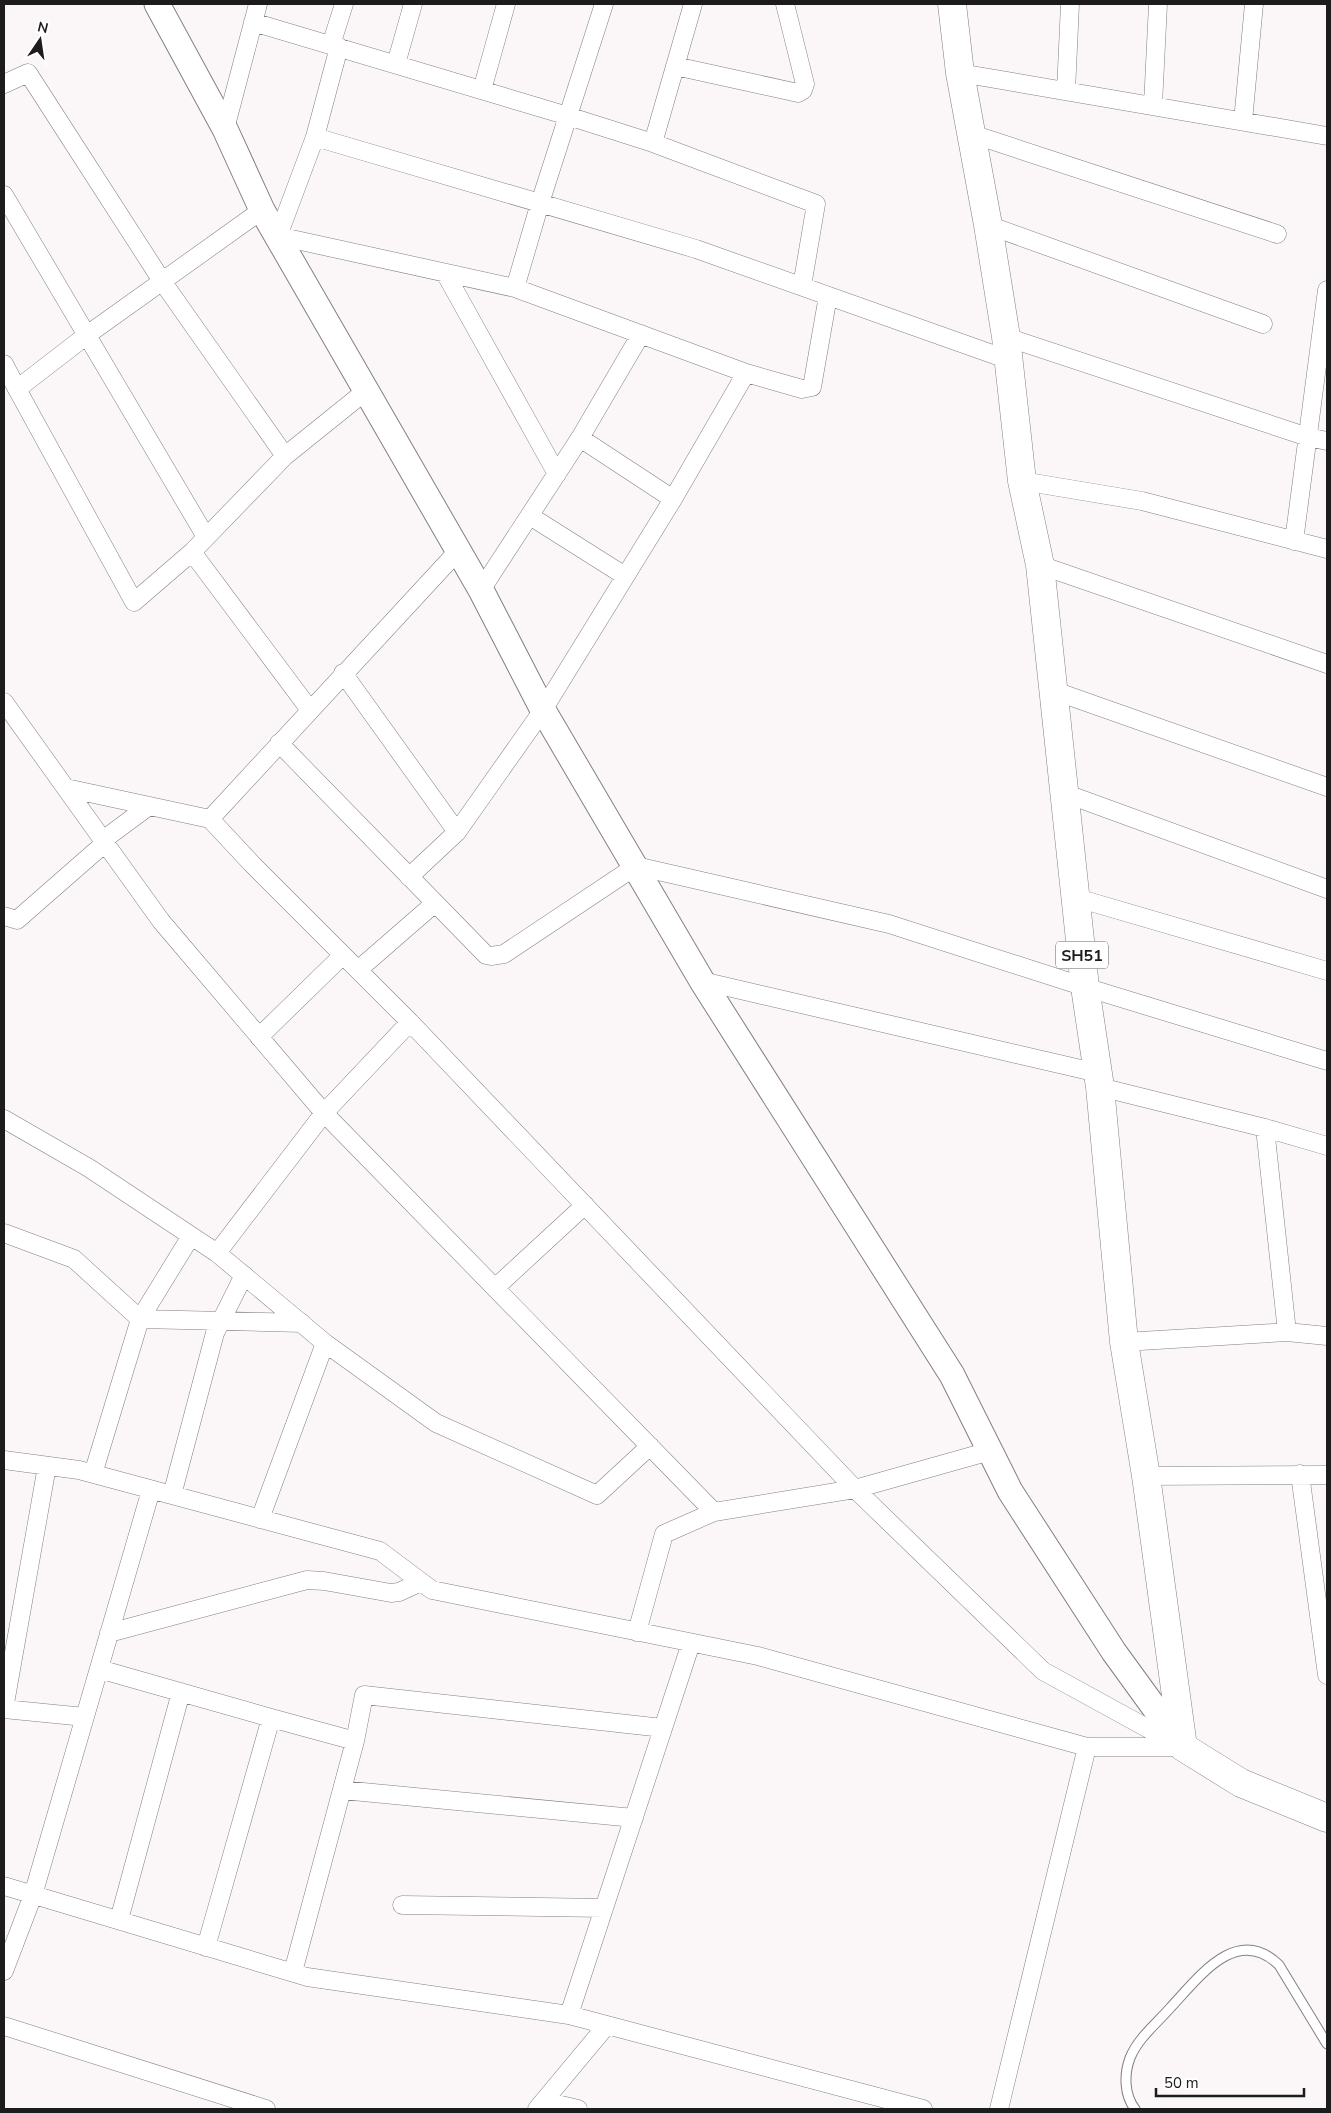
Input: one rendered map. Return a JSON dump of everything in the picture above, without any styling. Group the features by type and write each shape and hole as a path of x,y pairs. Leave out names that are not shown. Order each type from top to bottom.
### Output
{"main road":[{"name":"SH51","path":"952,4 960,73 1008,348 1022,481 1040,565 1052,690 1086,987 1099,1080 1124,1342 1146,1476 1183,1747"},
{"path":"1183,1747 1241,1783 1327,1818"}],"street":[{"path":"225,129 258,4"},
{"path":"278,236 315,136 344,4"},
{"path":"396,64 413,4"},
{"path":"482,90 506,4"},
{"path":"515,288 540,203 604,4"},
{"path":"653,143 693,4"},
{"path":"675,66 798,93 803,90 804,76 785,4"},
{"path":"1066,91 1070,4"},
{"path":"1153,105 1158,4"},
{"path":"1243,121 1254,4"},
{"path":"162,7 225,129 262,210 367,390 457,552 481,590 543,710 702,981 952,1375 1010,1491 1114,1652 1183,1747"},
{"path":"253,22 653,143 816,204 802,286"},
{"path":"4,84 28,73 162,281 285,456"},
{"path":"960,73 1327,136"},
{"path":"972,134 1277,234"},
{"path":"315,136 696,249 828,296 1327,441"},
{"path":"4,195 206,537"},
{"path":"17,389 87,335 262,210"},
{"path":"988,225 1263,324"},
{"path":"278,236 515,288 746,373 802,389 812,387 828,296"},
{"path":"445,273 557,474"},
{"path":"1294,541 1327,290"},
{"path":"481,590 580,438 641,334"},
{"path":"4,364 134,602 192,552 285,456 367,390"},
{"path":"409,877 457,832 543,710 672,499 746,373"},
{"path":"580,438 672,499"},
{"path":"1022,481 1142,501 1327,549"},
{"path":"530,516 625,576"},
{"path":"192,552 310,710"},
{"path":"210,819 343,673 457,552"},
{"path":"1040,565 1327,664"},
{"path":"343,673 457,832"},
{"path":"1052,690 1327,787"},
{"path":"4,702 161,921 324,1113 714,1512"},
{"path":"279,743 482,952 491,956 504,954 636,866 888,924 1327,1061"},
{"path":"66,788 210,819 410,1022 855,1489 1043,1671 1183,1747"},
{"path":"1064,793 1327,889"},
{"path":"4,916 17,920 104,841 149,806"},
{"path":"1076,898 1327,971"},
{"path":"358,970 434,903"},
{"path":"259,1037 343,955"},
{"path":"702,981 1099,1080 1327,1146"},
{"path":"217,1253 324,1113 410,1022"},
{"path":"4,1119 89,1168 217,1253 325,1343 436,1423 597,1495 650,1446"},
{"path":"1265,1128 1288,1332"},
{"path":"495,1288 585,1205"},
{"path":"4,1233 74,1259 140,1319 302,1324"},
{"path":"93,1474 140,1319 191,1236"},
{"path":"172,1495 211,1344 220,1321 244,1275"},
{"path":"1124,1342 1288,1332 1327,1336"},
{"path":"260,1519 325,1343"},
{"path":"637,1632 664,1534 714,1512 855,1489 990,1451"},
{"path":"4,1460 93,1474 380,1551 432,1590 758,1656 1087,1747 1183,1747"},
{"path":"47,1466 4,1709 85,1717"},
{"path":"1300,1474 1327,1668"},
{"path":"1146,1476 1327,1475"},
{"path":"4,1971 33,1895 151,1490"},
{"path":"109,1633 307,1580 324,1581 391,1593 399,1592 421,1582"},
{"path":"569,2015 691,1643"},
{"path":"99,1669 355,1741"},
{"path":"119,1920 181,1692"},
{"path":"293,1972 355,1741 364,1695 663,1728"},
{"path":"206,1946 271,1718"},
{"path":"999,2109 1087,1747"},
{"path":"342,1790 634,1818"},
{"path":"4,1886 307,1977 569,2015 923,2109"},
{"path":"402,1905 604,1908"},
{"path":"541,2105 607,2025"},
{"path":"4,2026 266,2109"},
{"path":"541,2105 578,2109"}],"lane":[{"path":"1135,2109 1127,2092 1126,2076 1130,2058 1138,2043 1204,1971 1218,1959 1232,1953 1247,1951 1269,1955 1279,1965 1327,2044"}]}
